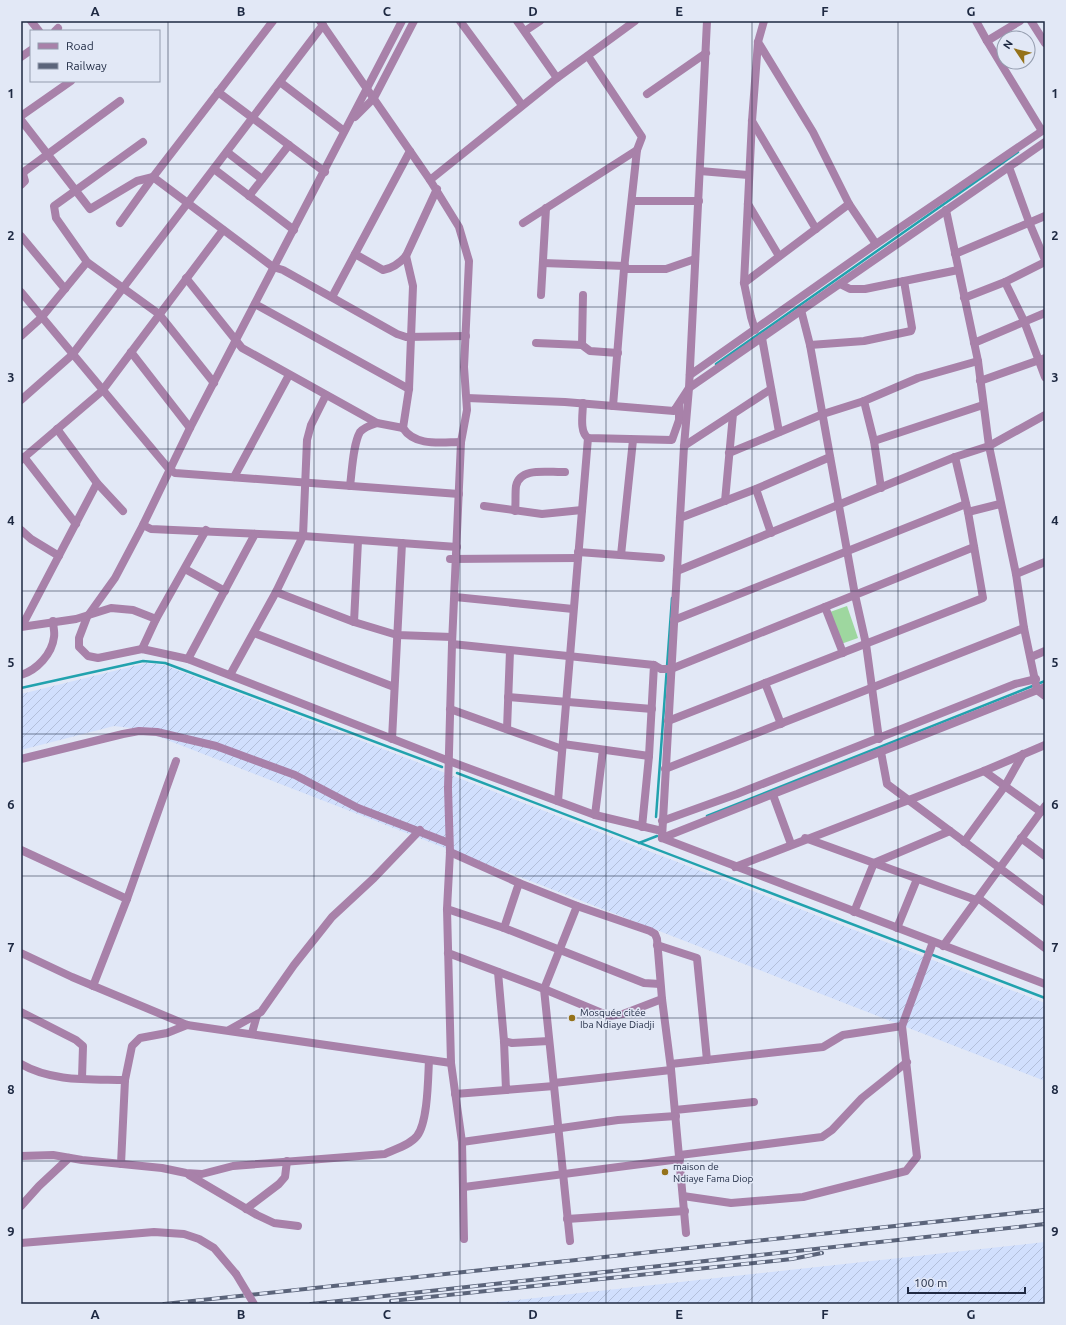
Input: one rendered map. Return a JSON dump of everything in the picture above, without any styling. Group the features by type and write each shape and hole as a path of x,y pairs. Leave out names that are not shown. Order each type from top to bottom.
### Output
{"street":[{"path":"31,21 38,30"},
{"path":"120,223 153,177 273,21"},
{"path":"346,128 374,98 414,21"},
{"path":"460,21 522,105"},
{"path":"517,21 557,78"},
{"path":"525,31 540,21"},
{"path":"642,827 652,710 674,620 684,446 690,375 707,21"},
{"path":"755,330 750,317 744,283 748,175 758,42 764,21"},
{"path":"690,375 755,330 851,269 1039,141 1044,130 987,41 976,21"},
{"path":"987,41 1020,21"},
{"path":"1031,21 1045,43"},
{"path":"401,22 325,172 273,267 190,428 143,525 115,578 87,617 79,638 79,647 88,656 98,658 142,649 188,659 449,761 595,815 642,827 662,834 735,867 897,928 933,944 943,946 1045,984"},
{"path":"430,180 522,105 588,56 630,22"},
{"path":"21,400 72,355 253,118 322,23 374,98 392,127 437,189 459,227 469,261 464,367 467,410 461,442 457,547 454,559 455,597 450,709 447,909 451,1063 462,1142 464,1239"},
{"path":"758,42 813,132 849,204 876,244"},
{"path":"21,57 30,51"},
{"path":"647,94 706,53"},
{"path":"588,56 642,137 637,150 625,268 614,406"},
{"path":"21,116 70,82"},
{"path":"280,82 346,128"},
{"path":"218,92 325,172"},
{"path":"21,185 26,181 23,174 25,171 47,153 120,101"},
{"path":"21,120 90,209 137,181 153,177"},
{"path":"752,121 816,228"},
{"path":"467,398 583,403 674,411 689,388 840,284 851,269 876,244 909,229 1039,141"},
{"path":"143,142 54,206 54,212 63,229 87,262 159,314 214,383"},
{"path":"249,196 288,144"},
{"path":"523,223 637,150"},
{"path":"332,297 410,151"},
{"path":"227,152 262,179"},
{"path":"964,298 1005,282 1045,261 1004,165"},
{"path":"214,169 294,230"},
{"path":"700,171 748,175"},
{"path":"153,177 273,267 283,270 397,334 411,337 466,336"},
{"path":"355,254 383,270 392,268 406,256 437,189"},
{"path":"632,201 699,201"},
{"path":"747,204 779,256"},
{"path":"744,283 849,204"},
{"path":"945,205 978,361 989,446 1000,504 1016,574 1024,628 1036,679 1045,696"},
{"path":"541,295 546,208"},
{"path":"955,254 1045,216"},
{"path":"76,524 22,458 102,391 223,230"},
{"path":"21,236 65,289"},
{"path":"406,256 413,286 409,389 403,428 407,434 415,440 461,442"},
{"path":"543,263 625,268 666,268 695,259"},
{"path":"21,336 42,318 87,262"},
{"path":"840,284 850,289 857,290 958,270"},
{"path":"186,278 242,348 377,423 403,428"},
{"path":"810,345 864,341 911,331 912,328 904,281"},
{"path":"1005,282 1042,360 1045,377"},
{"path":"21,292 169,470 175,473 459,494"},
{"path":"582,345 583,295"},
{"path":"255,304 409,389"},
{"path":"801,310 810,345 855,595 866,644 879,739"},
{"path":"974,343 1045,313"},
{"path":"762,338 779,432"},
{"path":"536,343 582,345 590,352 618,353"},
{"path":"131,352 190,428"},
{"path":"980,381 1042,360"},
{"path":"729,453 823,414 864,401 918,378 978,361"},
{"path":"234,477 289,375"},
{"path":"684,446 771,389"},
{"path":"230,675 276,592 303,536 307,440 311,425 326,395"},
{"path":"864,401 874,441 882,488"},
{"path":"583,403 582,430 585,436 588,438 633,440 672,440 679,420 679,405"},
{"path":"874,441 983,405"},
{"path":"725,501 733,414"},
{"path":"677,571 840,506 955,457 989,446 1045,415"},
{"path":"350,486 356,442 361,431 367,426 377,423"},
{"path":"56,429 97,483 123,511"},
{"path":"558,801 588,438"},
{"path":"621,555 633,440"},
{"path":"680,518 756,489 830,457"},
{"path":"668,721 983,598 967,508 955,457"},
{"path":"515,511 516,485 520,477 526,473 565,472"},
{"path":"22,626 97,483"},
{"path":"756,489 772,533"},
{"path":"674,620 848,551 967,508 1000,504"},
{"path":"484,506 542,514 582,510"},
{"path":"143,525 151,529 206,530 457,547"},
{"path":"21,530 31,539 59,556"},
{"path":"142,649 156,619 206,530"},
{"path":"188,659 255,534"},
{"path":"354,622 358,541"},
{"path":"392,739 402,543"},
{"path":"276,592 354,622 397,635 452,641 510,651 570,656 663,668 825,607 974,547"},
{"path":"454,559 578,555 621,555 661,558"},
{"path":"1016,574 1045,562"},
{"path":"185,569 225,590"},
{"path":"455,597 573,609"},
{"path":"825,607 843,653"},
{"path":"22,626 87,617 111,608 133,610 156,619"},
{"path":"21,675 29,673 47,655 54,637 53,621"},
{"path":"665,769 1024,628"},
{"path":"254,633 394,688"},
{"path":"507,729 510,651"},
{"path":"1031,656 1045,651"},
{"path":"662,834 668,721 663,668"},
{"path":"662,822 879,739 1015,684 1036,679"},
{"path":"765,683 781,724"},
{"path":"662,834 773,795 1041,688"},
{"path":"508,697 652,710"},
{"path":"450,709 507,729 563,746 649,756"},
{"path":"21,758 139,731 157,732 216,746 295,775 358,808 420,830 449,848 519,883 655,934 671,1067 686,1233"},
{"path":"735,867 1045,745"},
{"path":"595,815 602,750"},
{"path":"881,752 887,784 1045,902"},
{"path":"964,842 1005,786 1023,754"},
{"path":"93,986 127,899 176,761"},
{"path":"943,946 1043,809 1005,786 984,770"},
{"path":"773,795 791,844"},
{"path":"252,1033 257,1015 332,917 374,878 420,830"},
{"path":"854,912 874,863 950,831"},
{"path":"806,838 917,879 977,899 1045,948"},
{"path":"1022,838 1045,856"},
{"path":"21,850 127,899"},
{"path":"897,928 917,879"},
{"path":"504,928 519,883"},
{"path":"570,1241 544,989 577,906"},
{"path":"447,909 504,928 644,983 660,984"},
{"path":"683,1196 731,1203 803,1197 906,1171 917,1157 902,1026 933,944"},
{"path":"657,945 697,958 707,1060"},
{"path":"21,953 93,986 187,1025 252,1033 451,1063"},
{"path":"448,953 544,989 609,1016 623,1014 662,999"},
{"path":"498,972 504,1041 506,1090"},
{"path":"21,1012 76,1040 83,1046 82,1078"},
{"path":"229,1030 257,1015"},
{"path":"121,1164 125,1080 132,1046 140,1038 167,1032 187,1025"},
{"path":"455,1094 554,1085 707,1060 823,1047 843,1035 902,1026"},
{"path":"504,1041 512,1043 549,1041"},
{"path":"21,1156 53,1155 202,1174 233,1166 385,1154 406,1145 417,1136 425,1114 430,1060"},
{"path":"464,1187 822,1137 832,1130 862,1098 907,1062"},
{"path":"21,1064 29,1068 62,1078 125,1080"},
{"path":"462,1142 754,1102"},
{"path":"21,1206 39,1186 69,1158"},
{"path":"246,1209 279,1184 285,1177 287,1161"},
{"path":"186,1173 246,1209 274,1223 298,1226"},
{"path":"567,1220 685,1211"},
{"path":"21,1243 170,1232 199,1239 214,1248 236,1274 254,1304"}],"shaded area":[{"path":"146,663 164,665 1045,1003 1045,1081 139,729 114,726 21,750 21,694"},
{"path":"1045,1242 1045,1304 490,1304 498,1302"}],"green space":[{"path":"847,606 858,638 841,644 830,612"}],"waterway":[{"path":"716,364 1018,152"},
{"path":"656,817 672,598"},
{"path":"21,688 143,661 165,663 442,767"},
{"path":"707,816 1045,681"},
{"path":"457,773 1045,998"},
{"path":"639,843 657,836"}],"railway":[{"path":"164,1304 1045,1210"},
{"path":"311,1304 1045,1224"},
{"path":"391,1301 792,1259 822,1253"}],"place":[{"name":"Mosquée citée Iba Ndiaye Diadji","path":"572,1018"},
{"name":"maison de Ndiaye Fama Diop","path":"665,1172"}]}
